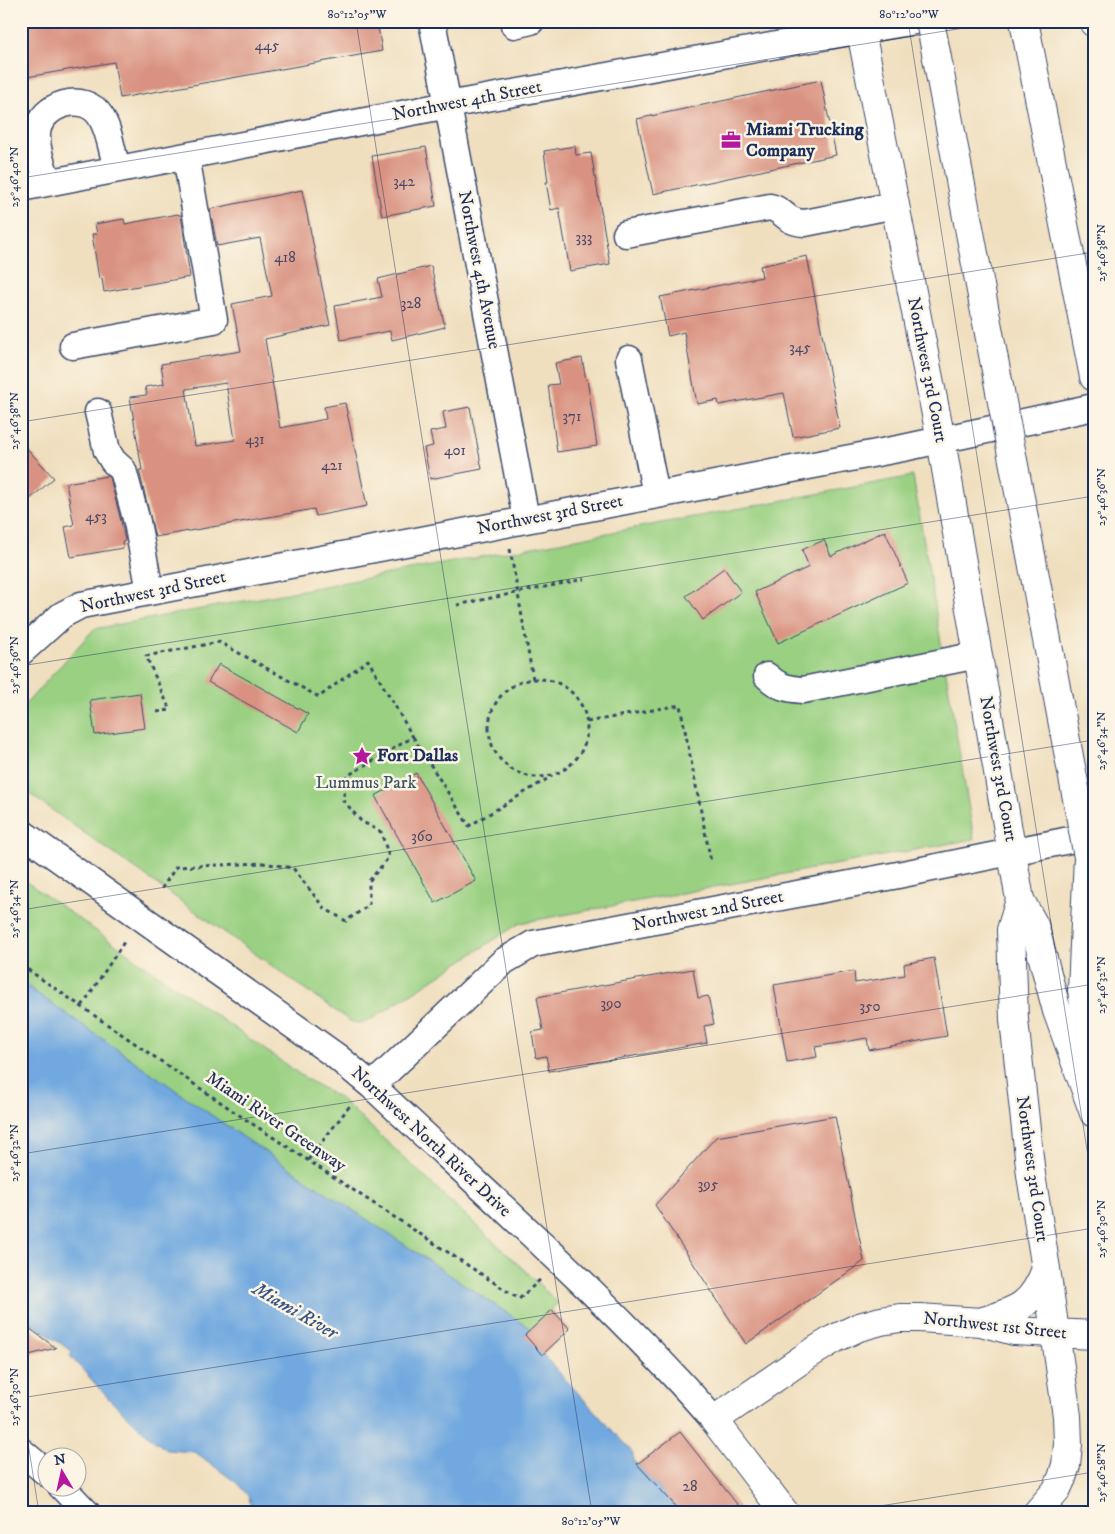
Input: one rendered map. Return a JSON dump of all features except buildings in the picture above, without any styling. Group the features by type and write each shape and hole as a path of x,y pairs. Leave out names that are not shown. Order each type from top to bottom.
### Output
{"main road":[{"path":"930,21 1092,858 1082,990 1094,1076"},
{"path":"1024,21 1094,377"},
{"name":"Northwest 3rd Court","path":"860,26 941,440 1020,900 1010,930 1014,1020 1031,1176 1067,1416 1068,1444 1062,1478 1056,1491 1037,1513"},
{"path":"1020,900 1034,925 1057,1011 1094,1113"},
{"path":"981,1322 1012,1312 1024,1304 1040,1284 1046,1269"},
{"name":"Northwest 1st Street","path":"714,1420 808,1355 834,1339 859,1327 900,1318 981,1322 1014,1331 1094,1335"},
{"name":"Northwest North River Drive","path":"714,1420 785,1513"}],"street":[{"name":"Northwest 4th Avenue","path":"432,21 526,519"},
{"name":"Northwest 4th Street","path":"21,188 448,104 793,42 860,26 915,21"},
{"path":"48,182 40,157 37,133 40,124 48,112 56,106 72,102 85,104 101,116 117,169"},
{"path":"73,346 214,320 186,156"},
{"path":"626,234 770,207 776,208 788,219 805,223 894,205"},
{"path":"629,359 656,495"},
{"name":"Northwest 3rd Street","path":"21,652 70,610 87,603 941,440 1094,407"},
{"path":"98,412 107,451 112,461 124,470 137,522 150,591"},
{"path":"767,676 776,684 787,689 803,690 978,655"},
{"name":"Northwest North River Drive","path":"21,832 336,1056 362,1094 618,1316 714,1420"},
{"name":"Northwest 2nd Street","path":"362,1094 504,962 533,944 1012,852 1092,858"},
{"path":"21,1451 38,1465"},
{"path":"71,1496 87,1513"}],"path":[{"path":"510,547 533,679"},
{"path":"457,605 584,580"},
{"path":"157,712 170,710 146,656 219,642 319,697 368,660 413,737 469,826 568,767 580,754 586,739 587,722 582,705 572,692 558,682 541,678 525,680 510,686 498,697 491,711 488,727 490,742 497,757 508,768 522,775 538,777 554,775"},
{"path":"587,722 680,705 712,862"},
{"path":"160,891 176,867 263,863 293,868 324,908 346,922 369,905 369,881 389,857 381,832 361,821 342,800 347,776 413,737"},
{"path":"82,1006 124,942"},
{"name":"Miami River Greenway","path":"21,965 239,1116 519,1299 542,1278"},
{"path":"308,1160 362,1094"}],"green space":[{"name":"Lummus Park","path":"913,476 974,839 520,923 372,1019 359,1023 350,1021 21,788 21,709 94,629"},
{"path":"21,878 305,1078 341,1099 558,1303 531,1329 240,1135 21,982"}],"water":[{"name":"Miami River","path":"21,982 240,1135 531,1329 525,1335 633,1453 633,1460 682,1513 252,1513 249,1497 238,1484 195,1452 167,1450 153,1440 111,1401 70,1356 73,1352 21,1316"}],"place":[{"name":"Miami Trucking Company","path":"731,140"},
{"name":"Fort Dallas","path":"362,756"}]}
